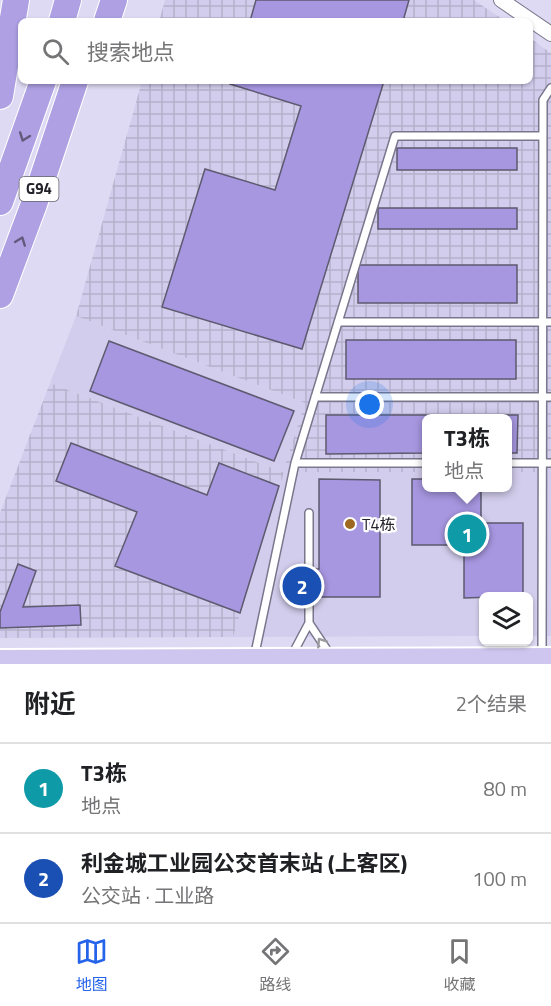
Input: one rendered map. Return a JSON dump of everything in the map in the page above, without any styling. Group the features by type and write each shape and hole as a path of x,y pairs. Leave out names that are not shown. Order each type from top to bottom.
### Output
{"highway":[{"path":"0,96 16,0"},
{"path":"63,18 68,0"},
{"path":"94,18 99,0"},
{"path":"108,18 114,0"},
{"name":"G94","path":"0,202 42,84"},
{"name":"G94","path":"0,295 34,204 74,84"},
{"path":"34,204 86,84"}],"main road":[{"path":"0,661 547,659"}],"street":[{"path":"501,0 527,18"},
{"path":"533,22 551,34"}],"lane":[{"path":"547,659 542,463 543,100 551,88"},
{"path":"253,660 295,463 395,136 543,136"},
{"path":"338,322 551,322"},
{"path":"315,397 551,397"},
{"path":"295,463 422,463"},
{"path":"512,463 551,463"},
{"path":"290,660 309,623 309,513"},
{"path":"309,623 333,660"}],"shaded area":[{"path":"165,0 474,0 501,18 160,18"},
{"path":"533,40 551,53 551,472 512,472 512,414 422,414 422,472 284,472 233,637 0,638 0,513 50,383 283,472 305,403 76,316 141,84 533,84"},
{"path":"76,316 305,403 284,472 422,472 422,492 512,492 512,472 551,472 551,636 533,636 533,592 479,592 479,636 233,637 283,472 50,383"}],"building":[{"path":"256,0 409,0 404,18 251,18"},
{"path":"230,84 383,84 302,349 162,307 205,169 275,190 301,106"},
{"path":"397,148 517,148 517,170 397,170"},
{"path":"378,208 517,208 517,229 378,229"},
{"path":"358,265 517,265 517,303 358,303"},
{"path":"346,340 516,340 516,379 346,379"},
{"path":"109,341 294,411 274,461 90,391"},
{"path":"326,415 422,415 422,453 326,454"},
{"path":"512,415 518,415 517,453 512,453"},
{"path":"71,443 207,495 219,463 279,486 240,613 115,566 137,512 56,481"},
{"name":"T4栋","path":"319,479 380,480 380,597 298,597 298,569 319,569"},
{"path":"412,479 422,479 422,492 481,492 481,523 523,523 523,592 479,592 479,597 464,598 464,545 412,545"},
{"path":"18,564 36,571 23,607 80,605 81,625 0,628 0,612"}],"place":[{"name":"T4栋","path":"350,524"},
{"name":"T3栋","path":"467,534"},
{"name":"利金城工业园公交首末站 (上客区)","path":"302,586"}]}
